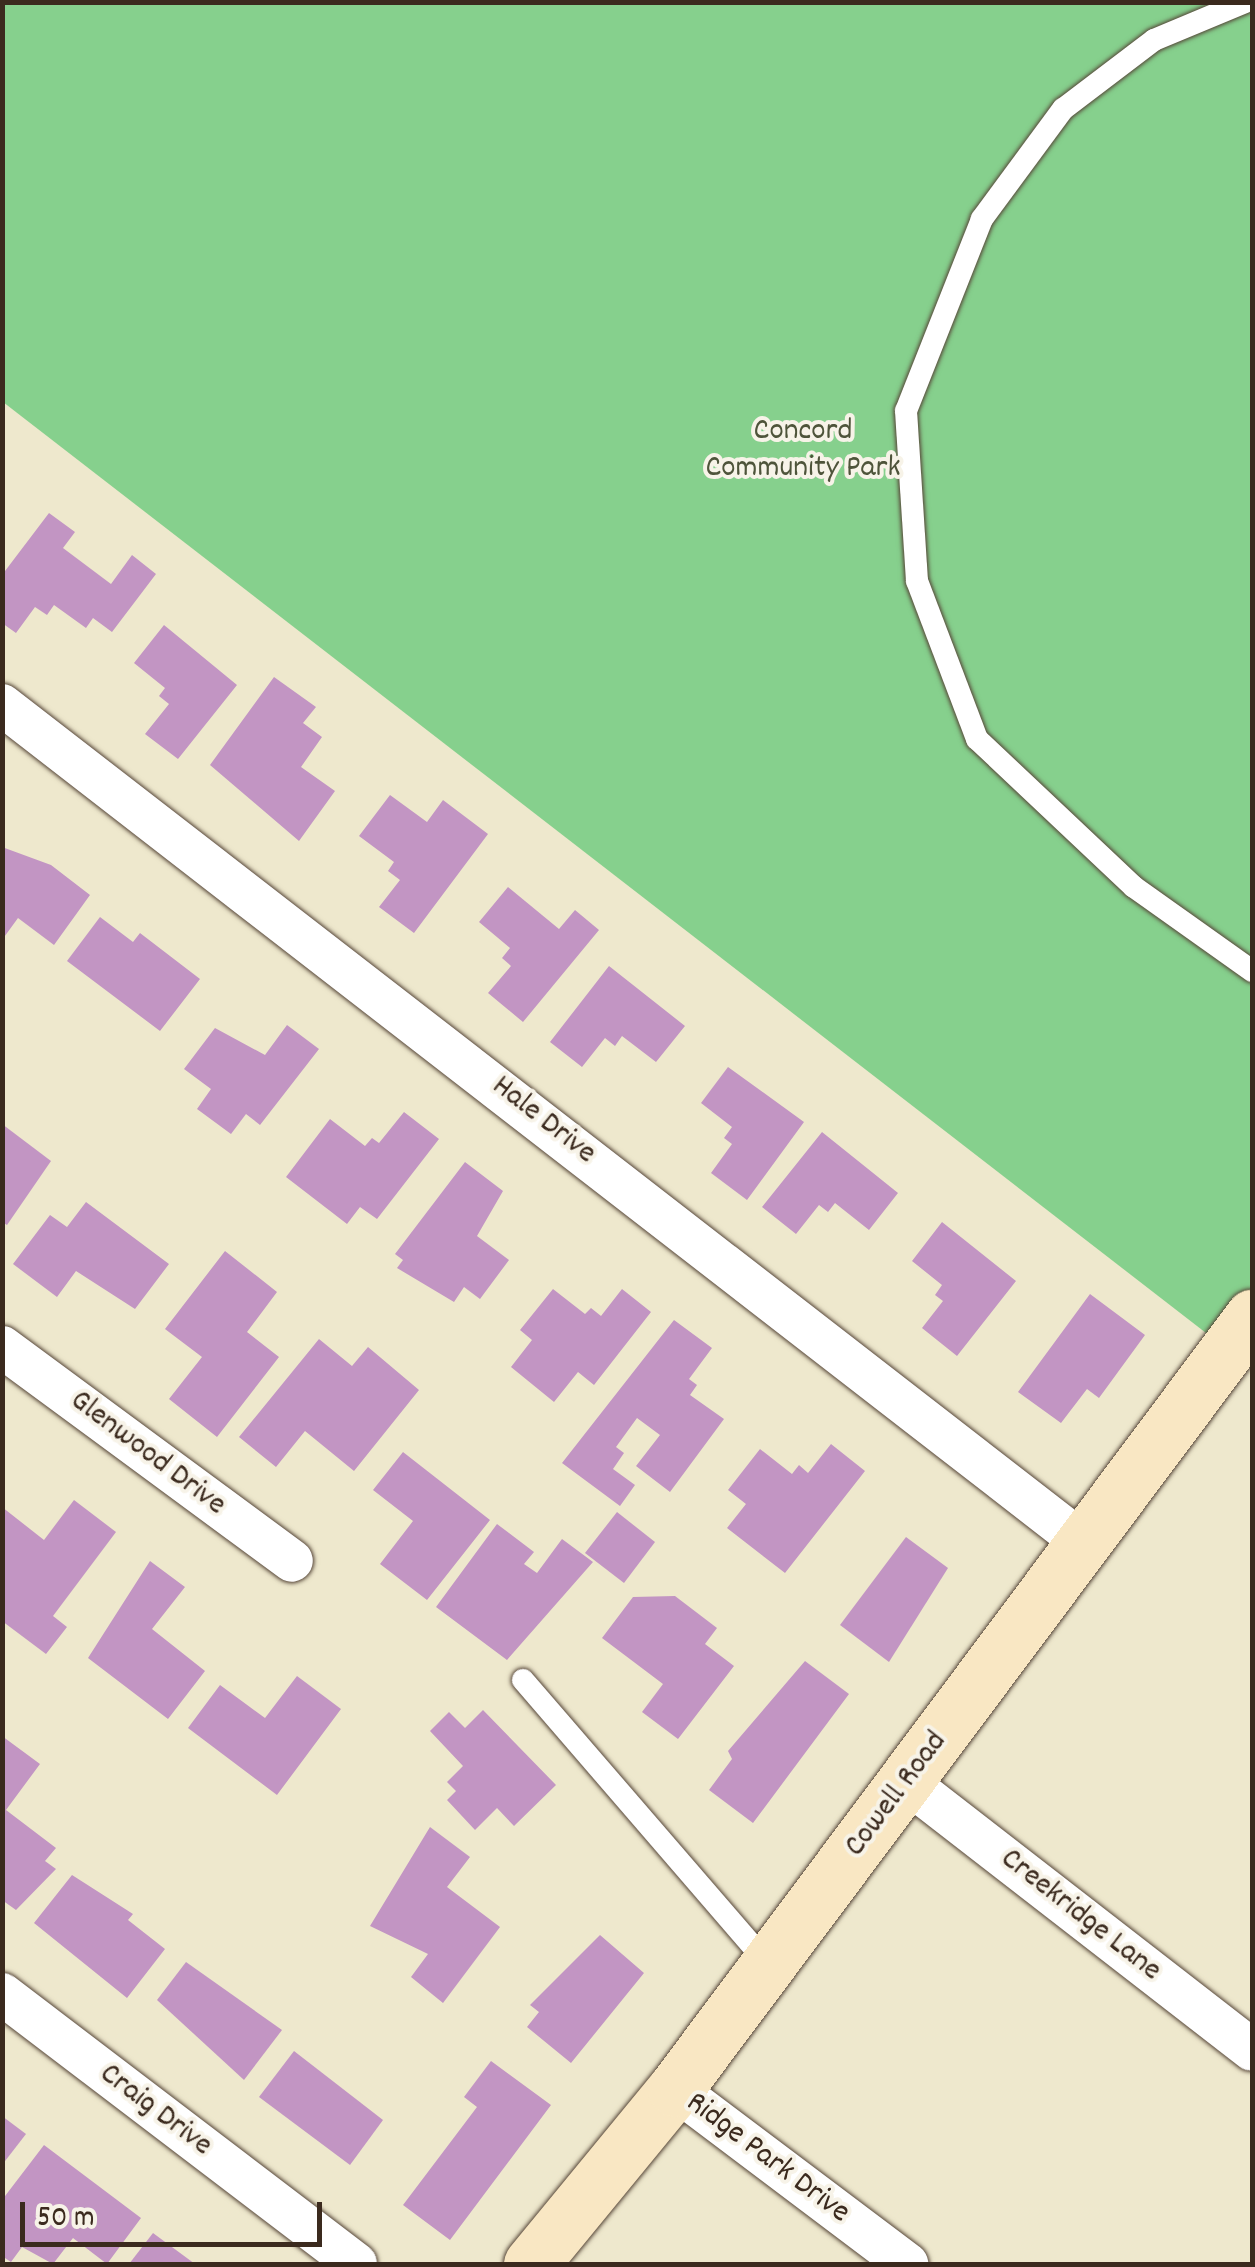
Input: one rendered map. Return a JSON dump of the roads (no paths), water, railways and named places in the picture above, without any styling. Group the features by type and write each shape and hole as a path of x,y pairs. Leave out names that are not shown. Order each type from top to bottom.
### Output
{"street":[{"name":"Hale Drive","path":"2,704 1081,1541"},
{"name":"Cowell Road","path":"531,2264 675,2089 769,1966 908,1783 1081,1541 1252,1317"},
{"name":"Glenwood Drive","path":"2,1347 292,1561"},
{"name":"Creekridge Lane","path":"908,1783 1252,2050"},
{"name":"Craig Drive","path":"2,1994 356,2264"},
{"name":"Ridge Park Drive","path":"675,2089 907,2264"}],"lane":[{"path":"1245,2 1154,40 1063,109 982,219 941,304 906,411 918,580 977,738 1134,887 1252,971"},
{"path":"523,1680 769,1966"}],"park label":[{"name":"Concord Community Park","path":"803,452"}]}
